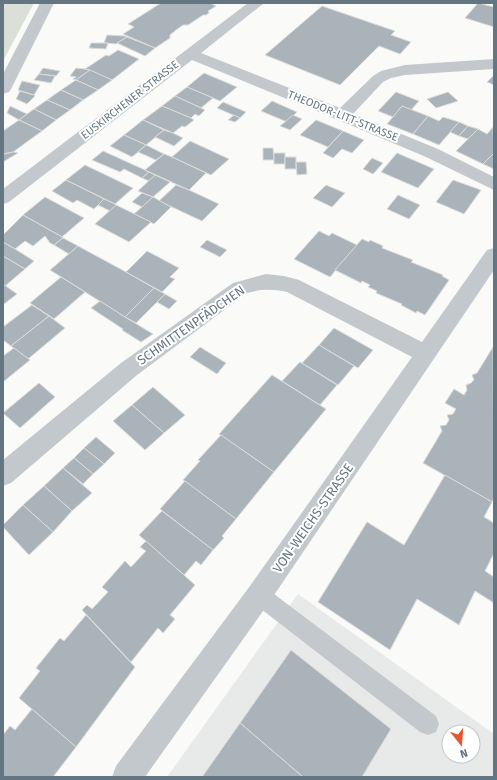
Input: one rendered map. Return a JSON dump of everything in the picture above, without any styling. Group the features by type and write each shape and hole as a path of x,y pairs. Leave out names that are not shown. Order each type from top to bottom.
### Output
{"street":[{"path":"3,89 47,3"},
{"name":"EUSKIRCHENER STRASSE","path":"3,198 257,3"},
{"name":"THEODOR-LITT-STRASSE","path":"189,54 342,115 432,154 494,184"},
{"path":"342,115 378,79 386,74 405,70 494,64"},
{"name":"VON-WEICHS-STRASSE","path":"127,777 259,595 494,255"},
{"name":"SCHMITTENPFÄDCHEN","path":"3,475 129,369 240,288 255,282 272,281 292,285 425,354"}],"lane":[{"path":"259,595 428,724"}],"shaded area":[{"path":"3,3 34,3 3,61"},
{"path":"298,594 480,724 441,724 441,764 481,764 481,725 494,734 494,777 167,777"}],"building":[{"path":"161,3 210,3 216,6 208,11 209,13 206,15 203,15 188,25 183,25 170,35 170,38 155,48 123,34 134,27 128,24"},
{"path":"478,3 494,7 494,27 465,18"},
{"path":"322,6 395,31 391,35 411,42 400,54 379,46 340,85 265,55"},
{"path":"107,35 127,37 116,44 104,43"},
{"path":"127,37 155,48 145,56 117,43"},
{"path":"91,43 108,43 106,49 89,48"},
{"path":"118,50 139,59 112,80 85,69 106,55 109,56"},
{"path":"43,68 60,71 56,76 39,74"},
{"path":"76,68 90,70 76,80 73,79 76,77 70,76"},
{"path":"90,70 112,80 98,90 76,80"},
{"path":"204,73 237,87 220,101 187,87"},
{"path":"39,74 55,76 51,83 34,80"},
{"path":"494,75 494,85 487,82"},
{"path":"76,80 98,90 83,100 61,90"},
{"path":"22,81 40,85 34,95 18,90"},
{"path":"187,87 213,98 201,108 175,96"},
{"path":"61,90 83,100 70,110 47,100"},
{"path":"20,91 35,96 27,104 16,99"},
{"path":"396,92 419,101 411,110 402,106 393,117 378,111"},
{"path":"448,92 458,101 436,108 427,99"},
{"path":"175,96 205,110 199,116 195,114 191,118 162,106"},
{"path":"47,100 70,110 56,120 34,109"},
{"path":"272,101 297,112 287,122 261,111"},
{"path":"223,102 246,112 240,118 217,108"},
{"path":"10,106 27,114 19,120 7,113"},
{"path":"162,106 194,120 185,127 182,126 173,133 143,120"},
{"path":"402,106 428,116 413,134 387,124"},
{"path":"34,109 56,120 42,131 19,120"},
{"path":"234,115 240,118 235,122 228,120"},
{"path":"293,115 302,119 290,130 280,126"},
{"path":"428,116 439,121 443,117 459,122 439,145 413,134"},
{"path":"19,120 42,131 13,152 3,154 3,131"},
{"path":"143,120 164,130 146,145 124,135"},
{"path":"316,120 343,131 328,147 300,135"},
{"path":"459,122 468,126 459,136 450,132"},
{"path":"468,126 478,129 468,139 459,136"},
{"path":"493,127 494,153 483,164 456,151 478,129 487,134"},
{"path":"164,130 183,138 174,146 155,137"},
{"path":"343,131 364,140 352,153 342,149 333,158 323,153"},
{"path":"124,135 146,145 132,157 110,146"},
{"path":"190,141 229,159 211,175 172,157"},
{"path":"146,145 164,154 156,160 138,152"},
{"path":"263,148 273,148 274,160 263,160"},
{"path":"103,151 149,172 142,178 124,169 120,172 92,160"},
{"path":"14,152 18,153 3,162 3,154"},
{"path":"274,153 285,153 285,164 274,164"},
{"path":"397,153 434,169 418,188 381,172"},
{"path":"494,153 494,169 483,164"},
{"path":"164,154 206,173 189,190 145,170"},
{"path":"285,157 296,157 296,169 285,169"},
{"path":"372,158 383,163 373,174 363,169"},
{"path":"296,162 306,162 307,174 297,175"},
{"path":"85,165 133,188 115,204 66,180"},
{"path":"149,172 155,175 149,181 142,178"},
{"path":"155,175 170,182 153,197 138,191"},
{"path":"66,180 104,199 94,209 77,200 73,203 52,191"},
{"path":"453,180 481,190 464,214 436,202"},
{"path":"176,185 219,204 202,221 159,201"},
{"path":"326,185 345,193 332,207 313,198"},
{"path":"142,193 153,197 142,207 132,202"},
{"path":"398,195 420,205 409,219 387,209"},
{"path":"45,197 84,218 62,237 23,215"},
{"path":"153,197 171,207 154,224 134,214"},
{"path":"104,199 116,205 110,211 98,205"},
{"path":"116,205 151,222 129,242 95,224"},
{"path":"23,215 63,238 54,245 50,243 45,236 33,246 25,241 15,249 3,242 3,235"},
{"path":"319,231 329,236 332,233 357,245 330,277 294,259"},
{"path":"63,238 78,246 69,254 54,245"},
{"path":"362,239 369,242 370,240 383,246 382,248 413,260 411,262 443,275 442,276 449,280 425,315 417,311 416,313 401,305 402,304 376,293 377,291 368,287 370,285 362,281 361,283 335,270"},
{"path":"207,240 227,250 220,257 200,247"},
{"path":"3,242 34,261 25,269 3,256"},
{"path":"78,246 154,288 125,317 50,270"},
{"path":"147,251 179,268 170,277 175,279 162,292 126,272"},
{"path":"3,256 25,269 5,286 3,284"},
{"path":"61,277 85,292 54,319 30,303"},
{"path":"3,284 17,294 4,304 3,304"},
{"path":"154,288 165,294 136,323 125,317"},
{"path":"165,294 177,301 169,309 157,302"},
{"path":"100,301 153,334 141,342 91,308"},
{"path":"32,305 49,316 11,346 3,340 3,327"},
{"path":"49,316 65,328 28,359 11,346"},
{"path":"334,328 373,350 358,368 319,345"},
{"path":"319,345 354,366 338,385 302,363"},
{"path":"200,347 226,363 217,374 190,357"},
{"path":"493,347 494,497 492,502 423,463 442,431 440,426 446,425 449,420 447,415 453,414 456,409 445,403 454,389 464,395 467,390 466,385 474,380 472,375 477,373"},
{"path":"14,348 30,360 3,382 3,356"},
{"path":"300,362 337,385 320,405 282,381"},
{"path":"272,375 326,409 274,472 219,434"},
{"path":"39,383 55,397 20,428 3,413"},
{"path":"153,387 185,415 164,433 132,405"},
{"path":"132,405 164,433 145,450 113,421"},
{"path":"221,435 274,472 236,519 183,480 200,461 198,460"},
{"path":"96,437 115,453 104,464 84,448"},
{"path":"84,448 104,464 93,474 74,458"},
{"path":"74,458 93,474 83,484 63,468"},
{"path":"63,468 92,493 72,511 44,486"},
{"path":"445,475 492,502 484,517 494,523 494,553 485,571 494,577 494,603 475,591 459,625 417,599 390,650 318,602 367,522 404,545"},
{"path":"185,481 236,519 222,536 224,538 213,550 160,509"},
{"path":"44,486 72,511 53,532 23,505"},
{"path":"23,505 53,532 29,555 3,527 3,525"},
{"path":"162,511 213,550 201,565 196,561 184,575 139,535"},
{"path":"146,541 195,585 170,615 175,619 163,633 158,628 131,662 82,610 87,605 92,609 108,592 102,587 125,561 131,567 146,551 140,547"},
{"path":"86,615 135,667 76,747 19,698 40,671 36,668 60,638 64,641"},
{"path":"291,650 391,729 362,777 303,777 240,723"},
{"path":"32,709 76,747 53,777 3,777 3,735 10,726 15,730"},
{"path":"240,723 303,777 202,777"}]}
